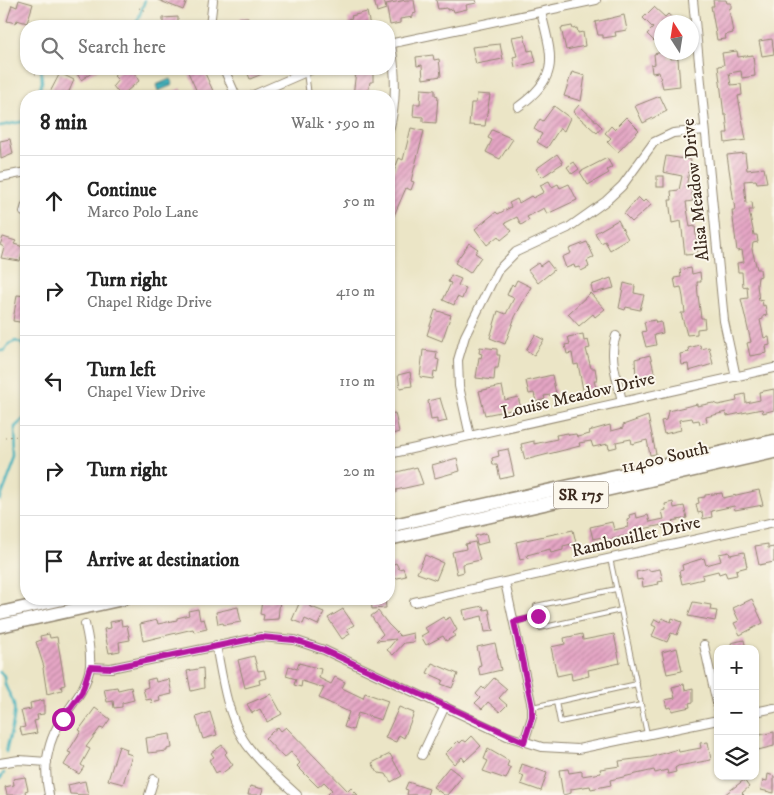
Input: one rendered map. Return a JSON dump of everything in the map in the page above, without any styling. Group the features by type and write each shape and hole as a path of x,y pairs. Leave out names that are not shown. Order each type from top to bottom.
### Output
{"main road":[{"name":"11400 South","path":"395,525 774,440"},
{"name":"11400 South","path":"395,538 774,452"},
{"path":"0,613 35,605"},
{"path":"0,626 96,605"}],"street":[{"path":"211,20 213,0"},
{"path":"395,43 596,0"},
{"name":"Alisa Meadow Drive","path":"692,0 724,321 736,376"},
{"path":"518,107 542,86 549,74 550,49 542,12"},
{"path":"227,75 233,90"},
{"path":"264,90 298,75"},
{"path":"394,75 395,94"},
{"path":"470,436 459,386 458,360 465,336 498,270 516,252 578,222 606,201 622,186 654,142 673,132 705,130"},
{"path":"0,178 20,175"},
{"path":"616,336 612,346 612,356 622,402"},
{"name":"Louise Meadow Drive","path":"395,453 774,368"},
{"name":"Rambouillet Drive","path":"414,602 774,522"},
{"path":"505,582 532,707 532,717 524,742"},
{"path":"49,795 47,762 52,738 82,692 90,667 89,645 85,624"},
{"path":"90,667 111,668 261,637 294,640 324,650 524,742 542,747 578,749 714,721"},
{"path":"216,645 229,706 240,734 258,758 296,795"},
{"path":"704,645 714,690"},
{"path":"422,755 446,706"},
{"path":"759,711 774,708"},
{"path":"0,763 19,760 47,762"},
{"path":"149,795 154,779"}],"lane":[{"path":"309,75 309,90"},
{"path":"610,558 647,735"},
{"path":"616,589 536,606 540,628 621,610"},
{"path":"514,622 538,616"},
{"path":"532,707 637,684"},
{"path":"556,702 560,722 641,705"}],"path":[{"path":"139,8 147,11"},
{"path":"5,437 20,436"}],"water":[{"path":"170,79 173,85 158,90 156,85"}],"building":[{"path":"19,0 33,4 28,20 17,20 16,23 7,21 12,5 17,7"},
{"path":"158,0 187,0 183,10"},
{"path":"374,0 384,0 386,9 377,12"},
{"path":"414,0 416,13 413,14 413,17 400,19 400,23 395,24 395,20 389,20 386,4"},
{"path":"436,0 476,0 477,3 466,5 467,9 454,12 453,9 438,9"},
{"path":"713,0 726,0 727,3 731,3 731,8 729,9 733,33 725,35 726,39 717,40 711,6 714,6"},
{"path":"654,7 663,15 654,15 654,41 647,34 653,28 643,18"},
{"path":"367,12 369,20 348,20 352,18 351,16"},
{"path":"624,15 627,30 615,32 616,36 603,38 603,35 598,35 595,22"},
{"path":"178,17 178,20 163,20 163,18"},
{"path":"248,17 248,20 239,20 239,18"},
{"path":"572,26 573,29 577,28 578,33 583,32 585,46 566,50 561,28"},
{"path":"524,35 528,51 533,50 536,62 515,67 513,57 517,56 512,37"},
{"path":"772,39 774,54 762,56 759,41"},
{"path":"500,44 503,59 476,64 472,47"},
{"path":"737,51 738,57 753,55 755,76 742,78 741,71 729,73 731,85 741,84 742,95 738,96 746,140 725,143 724,133 728,133 718,66 724,65 722,53"},
{"path":"433,55 434,60 439,59 441,76 423,79 422,65 417,66 416,57"},
{"path":"655,60 678,60 680,86 663,88 659,72 652,73 651,65 655,64"},
{"path":"572,72 585,76 581,101 564,96"},
{"path":"59,75 64,75 74,80 70,90 51,90"},
{"path":"78,75 89,75 81,80"},
{"path":"136,75 139,81 128,90 116,90 113,86 118,80 114,76"},
{"path":"189,75 206,75 213,90 196,90"},
{"path":"248,75 260,75 250,79"},
{"path":"356,75 373,75 373,82 370,82 368,90 354,90"},
{"path":"421,89 435,90 435,95 438,96 436,123 423,122 423,117 413,116 414,104 420,104"},
{"path":"477,94 490,95 485,126 469,125 471,103 476,103"},
{"path":"660,96 667,111 643,123 635,106"},
{"path":"579,105 602,127 597,133 573,112"},
{"path":"554,106 570,118 564,131 560,128 547,148 537,142 542,134 534,129 540,119 543,121"},
{"path":"626,117 639,130 618,152 607,142 611,138 605,133 611,126 614,129"},
{"path":"411,128 424,131 411,181 414,182 411,190 406,188 395,213 395,168 399,158 403,160"},
{"path":"492,130 513,139 500,159 486,152 492,140 488,138"},
{"path":"10,139 13,154 1,159 0,141"},
{"path":"745,153 747,170 764,168 767,182 757,183 756,180 744,181 746,203 752,202 753,210 749,210 754,235 757,235 758,242 753,243 752,249 757,269 760,269 761,276 758,277 757,285 759,301 762,300 763,306 765,305 767,315 763,316 763,319 760,320 764,338 769,337 770,345 766,346 767,353 750,356 747,343 751,342 741,299 748,298 747,286 743,287 742,272 738,272 737,263 744,262 742,250 737,251 732,210 735,210 727,155"},
{"path":"557,154 563,163 542,177 536,169"},
{"path":"666,156 691,160 686,188 691,188 693,201 686,202 690,227 695,226 698,254 685,255 681,221 672,223 669,200 672,200 671,191 679,190 682,176 663,172"},
{"path":"607,158 612,167 607,170 609,173 588,185 580,172"},
{"path":"574,162 579,169 572,174 567,167"},
{"path":"657,176 664,176 664,187 657,187"},
{"path":"549,181 552,187 558,184 560,188 569,184 577,200 547,214 544,208 527,217 529,220 521,225 517,217 505,223 512,231 501,240 498,236 487,245 475,229 496,212 498,214 511,207 509,203 517,199 519,203 531,196 533,198 544,192 540,185"},
{"path":"638,197 643,202 646,199 651,205 632,222 624,214"},
{"path":"618,220 628,239 610,250 605,241 601,243 595,233"},
{"path":"3,237 16,241 14,244 20,246 20,261 1,258 4,247 0,245"},
{"path":"587,242 594,257 587,261 589,267 581,271 579,267 575,268 574,265 566,268 562,257 571,253 569,249"},
{"path":"469,243 478,249 475,253 481,257 470,273 455,263"},
{"path":"547,261 554,270 538,283 528,270 538,263 540,266"},
{"path":"691,268 692,274 700,272 701,282 697,282 698,295 701,318 704,318 705,328 697,329 697,334 687,335 681,313 685,313 681,287 676,288 674,278 681,277 680,270"},
{"path":"451,275 461,279 458,285 466,288 462,299 457,297 454,305 443,300 451,283 448,282"},
{"path":"611,278 614,288 593,293 591,285"},
{"path":"517,280 531,287 515,317 505,344 490,338 498,311 506,314 514,298 507,295 512,284 514,286"},
{"path":"624,283 635,286 634,293 644,295 640,310 626,307 625,310 619,308"},
{"path":"590,293 605,309 595,317 593,314 579,326 568,314"},
{"path":"17,295 20,295 20,322 13,321"},
{"path":"435,310 451,315 442,341 427,335"},
{"path":"655,320 656,323 661,322 663,333 654,335 656,345 646,347 642,332 646,331 644,322"},
{"path":"583,334 584,341 588,340 590,348 586,349 591,368 595,368 597,380 594,380 597,393 584,395 578,364 574,365 572,353 567,354 565,345 570,344 568,337"},
{"path":"535,335 544,340 534,355 526,350"},
{"path":"700,345 701,349 709,347 713,364 689,371 688,364 682,365 680,354 689,352 688,348"},
{"path":"480,347 497,349 497,355 500,355 498,368 495,368 494,380 476,378 479,357 481,358 482,354 479,353"},
{"path":"423,350 437,352 436,359 439,360 437,372 434,371 433,379 420,377"},
{"path":"650,355 656,379 645,381 644,377 636,379 635,359"},
{"path":"410,372 412,386 400,388 398,375"},
{"path":"552,375 556,394 544,396 545,399 536,402 534,393 529,394 526,381"},
{"path":"502,386 505,400 518,397 521,408 485,415 479,391"},
{"path":"774,389 774,410 763,413 762,409 727,416 726,412 706,417 707,422 700,424 699,420 693,421 692,418 679,420 681,430 664,434 661,421 666,420 668,411 697,404 697,406 713,403 718,405 737,401 736,396 745,394 746,403 760,400 759,392"},
{"path":"440,398 447,421 437,423 437,419 431,420 428,401"},
{"path":"395,413 399,432 395,433"},
{"path":"648,416 656,454 650,455 647,440 632,444 631,439 616,442 617,447 609,449 608,444 593,447 591,441 579,443 580,446 525,460 521,444 534,441 534,444 557,439 556,435 568,433 569,435 576,434 577,437 590,434 589,431 610,425 611,431 623,428 623,425"},
{"path":"508,449 514,476 500,479 497,465 493,465 492,458 499,456 498,451"},
{"path":"457,458 460,471 435,478 432,465"},
{"path":"417,467 423,484 396,490 395,493 395,472"},
{"path":"759,490 763,505 735,510 734,506 711,511 712,517 703,519 702,512 698,513 696,504 699,503 698,498 705,497 705,495 722,493 723,498"},
{"path":"673,502 674,508 684,506 687,518 672,521 673,526 662,528 662,525 638,530 639,533 607,540 606,536 593,539 590,527 612,522 614,530 628,527 627,520 630,519 629,515 636,513 637,518 648,515 650,522 664,519 662,511 666,510 665,504"},
{"path":"573,530 576,543 563,546 563,550 551,553 550,549 527,555 528,558 520,560 516,542"},
{"path":"486,533 488,542 477,545 475,536"},
{"path":"475,542 480,560 463,564 464,572 457,574 452,552 466,549 465,544"},
{"path":"768,544 768,548 774,547 774,562 759,565 755,546"},
{"path":"729,552 730,555 744,552 747,567 736,570 737,575 727,577 725,572 719,574 718,571 702,575 703,579 682,584 679,571 683,570 682,565 704,558 706,565 721,561 719,554"},
{"path":"425,555 443,563 436,580 417,573"},
{"path":"395,563 399,569 403,568 406,576 395,579"},
{"path":"649,569 649,571 660,569 663,581 658,582 659,584 643,587 642,579 637,580 636,572"},
{"path":"752,599 763,623 740,635 734,623 739,621 733,608"},
{"path":"693,602 711,605 710,610 717,611 715,621 688,616"},
{"path":"261,605 279,605 278,619 263,620 264,615 260,614"},
{"path":"298,605 309,605 324,612 318,625 305,619 303,624 292,620"},
{"path":"372,605 386,605 386,608 372,609"},
{"path":"483,606 484,610 489,609 493,631 485,632 482,616 465,620 463,610"},
{"path":"238,607 241,622 224,625 223,623 218,624 216,612"},
{"path":"198,609 200,620 204,619 207,629 194,632 193,629 143,641 140,624 157,620 158,624 177,620 177,618 189,615 188,611"},
{"path":"343,609 354,625 347,629 350,634 342,639 328,618"},
{"path":"378,611 400,636 413,633 414,642 404,643 393,655 387,650 396,639 376,641 383,634 371,616"},
{"path":"443,617 445,620 450,617 457,630 453,633 455,636 446,641 443,636 426,645 421,636 428,632 425,628"},
{"path":"662,618 671,622 672,618 682,622 677,635 671,633 667,642 652,636 656,627 652,625 655,619 660,622"},
{"path":"121,620 122,626 127,625 130,640 119,642 120,651 109,653 104,629 111,628 110,622"},
{"path":"49,634 50,638 57,637 65,685 61,686 62,690 47,694 44,667 36,642 41,640 40,636"},
{"path":"582,634 583,640 614,634 620,663 588,670 589,676 572,680 571,673 557,676 551,647 565,644 564,638"},
{"path":"744,640 745,645 731,645 731,643"},
{"path":"495,643 501,670 480,675 478,666 481,665 477,647"},
{"path":"677,648 682,671 667,674 662,652"},
{"path":"254,656 258,671 264,670 266,678 259,680 260,684 245,688 238,660"},
{"path":"299,663 321,669 319,678 331,684 335,677 345,682 342,688 363,698 365,693 388,701 381,720 358,713 353,730 344,727 349,712 319,698 324,688 302,681 301,687 294,685 296,679 286,676 289,666 297,669"},
{"path":"432,663 458,674 452,688 441,684 443,680 427,673"},
{"path":"203,668 204,688 191,691 187,671"},
{"path":"155,678 156,682 169,679 172,694 159,697 160,701 152,703 151,699 146,700 143,689 148,687 147,680"},
{"path":"494,678 507,689 499,698 507,705 500,712 488,702 482,709 475,703 480,698 476,694 482,687 484,689"},
{"path":"684,684 685,690 693,688 693,702 689,703 690,707 672,711 671,707 667,708 665,700 675,698 672,687"},
{"path":"117,687 118,690 131,687 134,700 122,703 122,707 114,708 113,701 107,702 104,689"},
{"path":"271,694 282,714 267,722 260,709 252,713 247,704"},
{"path":"44,700 44,714 37,715 38,720 34,721 37,733 22,736 20,728 25,727 21,711 31,709 30,703"},
{"path":"399,707 414,713 404,738 399,735 396,742 385,738"},
{"path":"95,708 110,719 103,729 100,728 86,747 90,749 81,765 84,767 79,774 64,765 71,753 68,752 81,731 79,730"},
{"path":"210,712 217,735 203,739 196,717"},
{"path":"278,727 281,731 286,727 348,791 351,788 358,795 327,795 332,790 324,782 318,787 297,766 300,763 291,752 284,758 265,738"},
{"path":"774,732 774,746 759,750 759,735"},
{"path":"170,734 172,748 167,749 167,751 148,753 146,738"},
{"path":"472,736 481,746 465,761 462,757 454,764 445,754 458,741 460,743 463,740 466,742"},
{"path":"708,742 711,760 678,766 675,768 676,772 668,774 667,770 655,773 654,770 610,780 611,785 591,789 590,786 571,789 571,793 563,795 559,770 568,769 569,773 582,771 582,776 601,773 600,769 620,766 619,761 651,757 678,749 679,752 701,748 700,743"},
{"path":"222,745 227,752 225,754 233,765 221,774 219,771 216,773 209,760 214,757 211,753"},
{"path":"119,746 127,749 126,753 132,755 123,784 108,780"},
{"path":"488,749 509,761 507,766 511,768 506,779 483,771 488,761 484,759"},
{"path":"390,754 402,776 391,782 386,774 378,773 372,763"},
{"path":"522,764 547,773 541,791 521,784 524,776 519,774"},
{"path":"449,767 462,777 447,795 444,795 433,787"},
{"path":"768,774 774,776 774,793 761,790 763,780 767,781"},
{"path":"25,777 28,790 25,791 26,795 7,795 5,787 14,785 13,779"},
{"path":"744,780 749,787 742,793 744,795 724,795"},
{"path":"85,781 88,795 70,794 68,785"},
{"path":"408,782 429,789 427,795 407,795 408,790 405,789"},
{"path":"250,786 263,789 261,795 248,795"}],"waterway":[{"path":"138,20 145,0"},
{"path":"39,90 42,82 41,75"},
{"path":"0,126 20,122"},
{"path":"0,350 4,351 9,344 16,341 20,343"},
{"path":"0,500 16,458 15,427 20,422"},
{"path":"0,672 4,676 5,686 14,705 13,723 6,752"},
{"path":"0,779 4,773"}],"route":[{"path":"63,719 82,692 90,667 111,668 244,639 278,637 310,644 507,736 524,742 530,727 532,707 514,622 538,616"}]}
